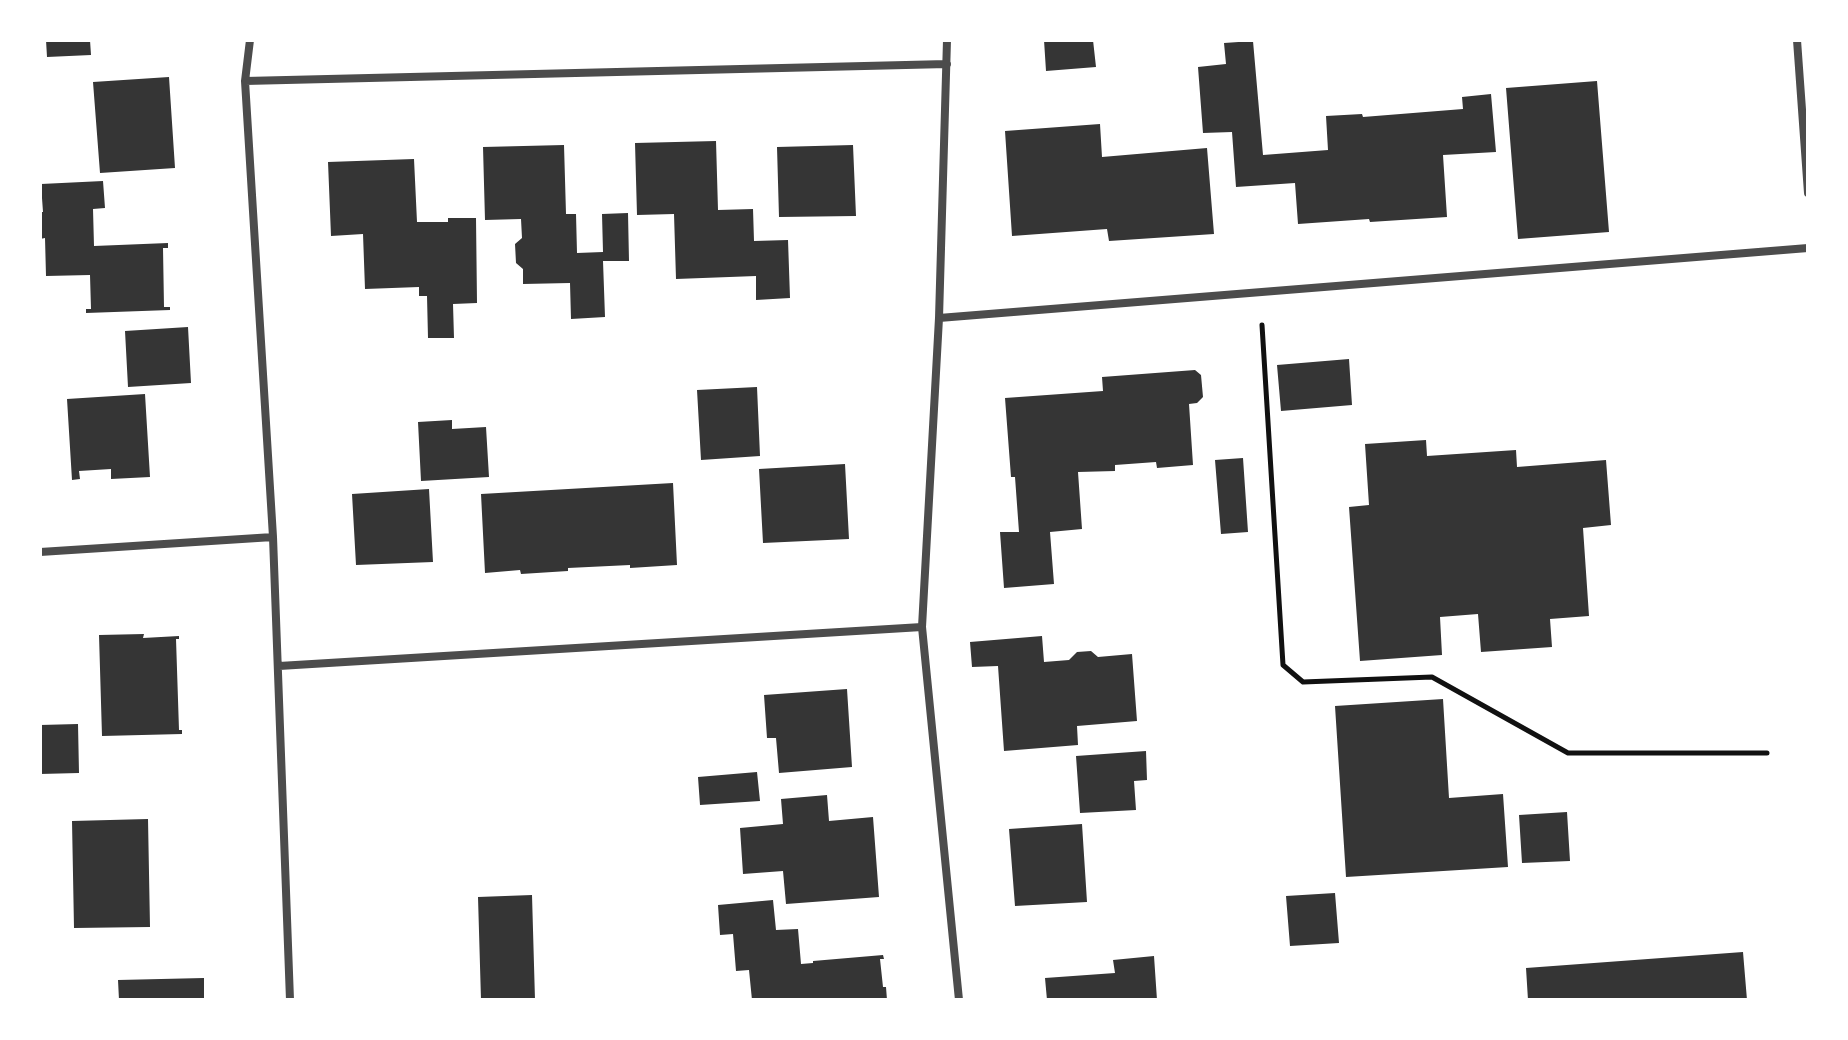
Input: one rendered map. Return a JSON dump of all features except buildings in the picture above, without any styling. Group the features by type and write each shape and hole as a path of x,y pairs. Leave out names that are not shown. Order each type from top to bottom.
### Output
{"street":[{"path":"250,40 245,81 273,537 290,1000"},
{"path":"947,40 939,318 922,627 959,1000"},
{"path":"1797,40 1808,193"},
{"path":"245,81 947,64"},
{"path":"939,318 1808,248"},
{"path":"40,552 273,537"},
{"path":"279,666 922,627"}],"path":[{"path":"1259,292 1283,665 1303,682 1432,677 1568,753 1767,753"}]}
